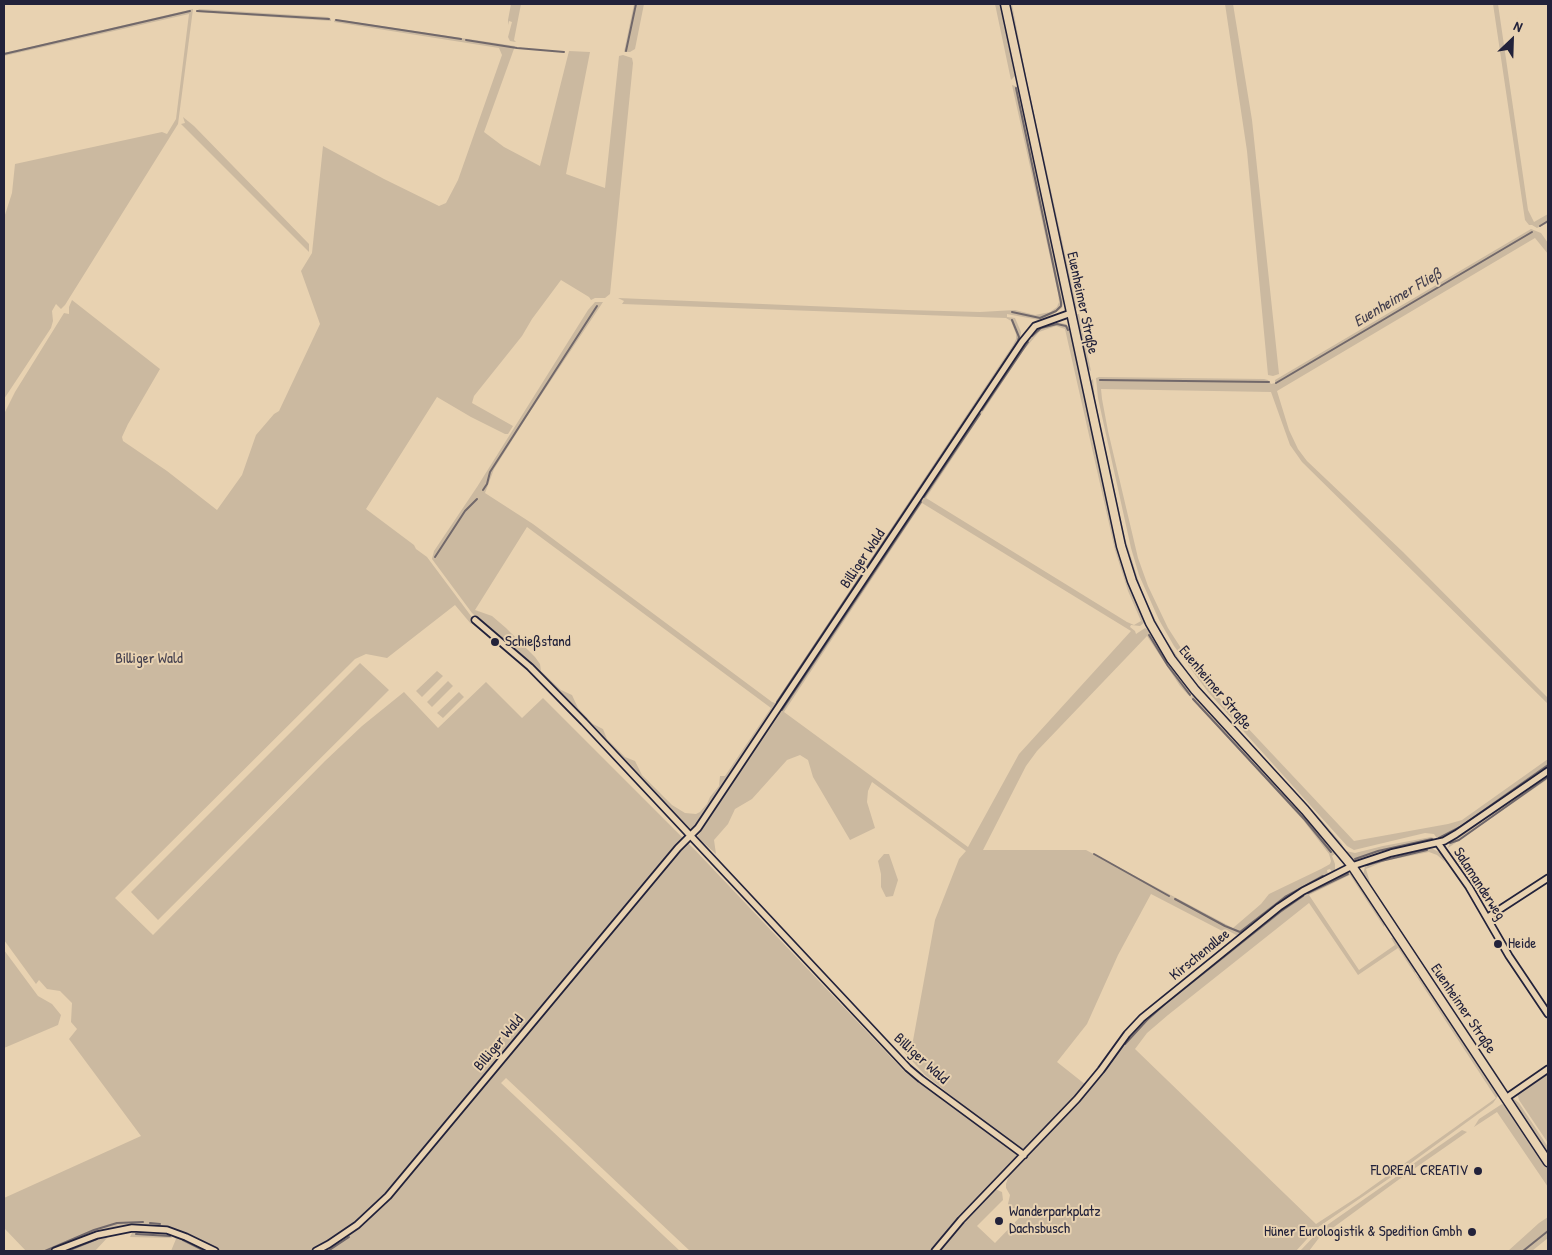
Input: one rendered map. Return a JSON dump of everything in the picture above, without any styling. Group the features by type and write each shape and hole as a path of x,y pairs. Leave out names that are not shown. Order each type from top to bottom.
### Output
{"main road":[{"name":"Euenheimer Straße","path":"1005,4 1121,546 1132,581 1150,623 1194,690 1305,810 1352,866 1548,1162"}],"street":[{"name":"Billiger Wald","path":"316,1251 350,1230 388,1196 698,828 1028,334 1035,326 1070,313"},
{"name":"Billiger Wald","path":"475,620 530,668 584,722 908,1068 921,1080 1024,1155"},
{"name":"Kirschenallee","path":"936,1251 961,1220 1091,1082 1142,1018 1286,902 1302,891 1352,866 1391,853 1438,843 1456,834 1548,771"},
{"name":"Salamanderweg","path":"1438,843 1466,882 1509,956 1548,1014"},
{"path":"1488,917 1548,878"},
{"path":"1506,1098 1548,1069"},
{"path":"55,1251 97,1234 132,1228 167,1230 215,1251"}],"green space":[{"path":"511,4 521,4 514,40 516,42 510,41 508,37 512,22 509,21 508,25"},
{"path":"634,4 644,4 635,49 630,52 624,52"},
{"path":"995,4 1000,4 1015,76 1011,80"},
{"path":"1008,4 1012,4 1026,76 1023,76"},
{"path":"1225,4 1233,4 1252,120 1279,374 1273,376 1268,375 1247,151"},
{"path":"1493,4 1498,4 1528,210 1534,222 1548,214 1548,223 1537,228 1529,225 1525,220"},
{"path":"193,9 178,124 65,305 61,309 56,304 52,311 53,321 51,328 4,399 4,218 12,193 15,164 162,132 167,134 176,119 189,14 4,56 4,53"},
{"path":"199,9 328,17 331,21 196,12"},
{"name":"Billiger Wald","path":"335,19 515,46 484,132 504,147 540,166 569,51 590,52 566,174 605,188 619,56 623,55 632,58 610,294 605,298 591,300 561,280 532,319 522,336 474,396 472,403 513,426 508,434 471,417 437,397 366,509 427,557 474,620 471,624 455,605 387,658 366,654 355,659 115,898 153,935 325,761 362,726 404,692 438,728 486,682 522,718 543,698 696,851 906,1073 1019,1154 1015,1161 1006,1168 968,1209 932,1251 690,1251 506,1078 501,1083 680,1251 171,1251 176,1239 164,1228 132,1225 101,1231 50,1251 26,1251 4,1228 4,1198 141,1136 69,1039 77,1029 71,1022 72,1003 60,991 47,989 39,980 36,984 4,940 4,414 15,392 64,313 69,314 72,300 160,369 128,424 122,437 123,441 167,471 217,510 242,475 256,435 274,414 279,411 320,324 301,271 312,253 323,146 439,206 446,203 458,180 502,55 499,48 334,22"},
{"path":"1027,81 1076,309 1073,308 1025,82"},
{"path":"1012,85 1018,87 1064,301 1062,308 1049,317 1039,320 1007,314 1007,317 1015,318 1021,332 1020,340 696,827 692,829 688,829 538,672 472,613 432,559 434,551 477,487 588,310 595,302 603,302 494,469 485,493 533,524 775,703 1013,345 1016,334 1011,321 1006,318 622,304 624,301 618,298 907,310 980,312 1015,310 1035,315 1050,312 1057,307 1059,302","holes":["527,527 771,708 725,776 720,776 719,786 707,804 696,814 685,813 672,805 642,775 635,761 625,757 607,739 603,729 593,724 578,708 572,695 561,690 541,671 540,664 535,657 506,628 492,616 475,610"]},
{"path":"183,117 309,244 309,252 181,124 185,123"},
{"path":"1531,229 1541,233 1548,243 1548,254 1535,238 1277,391 1289,430 1298,449 1307,461 1403,552 1548,698 1548,704 1302,462 1290,445 1271,392 1101,389 1108,431 1138,558 1148,586 1168,628 1192,665 1213,691 1354,841 1462,820 1548,759 1548,768 1447,836 1438,840 1434,834 1425,833 1354,850 1347,846 1208,692 1174,646 1159,620 1139,575 1131,548 1098,398 1096,378 1264,379 1268,380 1271,384 1275,383 1275,380"},
{"path":"1079,314 1091,371 1087,368 1075,315"},
{"path":"1056,322 1066,324 1069,327 1119,553 1131,592 1145,622 1140,626 1131,625 1130,627 1136,634 1145,628 1149,630 1167,660 1191,692 1191,696 1196,697 1307,819 1335,854 1332,856 1335,872 1332,872 1330,869 1327,870 1328,875 1284,900 1238,936 1227,930 1226,932 1230,935 1151,894 1118,955 1087,1024 1057,1062 1086,1085 1026,1148 1022,1148 992,1128 925,1075 904,1052 912,1046 935,920 959,859 966,851 872,782 868,791 867,802 875,828 850,840 813,777 808,760 800,755 787,760 752,799 735,809 728,824 714,840 716,854 697,837 1025,342 1035,330","holes":["1056,326 1065,329 1115,550 1128,591 1141,621 1134,625 926,498 1023,351 1039,332","922,503 1131,631 1019,754 968,847 784,712","1147,636 1180,686 1303,820 1329,854 1330,864 1269,894 1261,904 1233,928 1086,850 983,850 1026,766 1037,751"]},
{"path":"1093,379 1095,400 1125,538 1143,595 1163,635 1202,690 1324,823 1343,847 1199,689 1177,661 1157,628 1139,590 1125,545 1089,382"},
{"path":"360,663 389,690 158,920 131,892"},
{"path":"437,671 443,676 422,697 416,691"},
{"path":"448,681 453,686 432,707 427,702"},
{"path":"459,692 464,697 443,718 437,713"},
{"path":"1548,773 1548,779 1448,848 1450,841"},
{"path":"1431,837 1434,838 1434,841 1356,862 1353,862 1346,851 1355,853"},
{"path":"1424,848 1433,849 1441,853 1445,862 1437,855 1429,852 1385,861 1366,869 1371,886 1508,1091 1504,1089 1363,876 1365,866 1369,862"},
{"path":"884,854 889,854 898,880 893,896 886,897 881,887 878,861"},
{"path":"1347,872 1351,874 1385,922 1384,927 1350,875 1309,895 1359,970 1395,945 1391,938 1394,937 1416,971 1415,973 1418,977 1421,977 1498,1092 1498,1096 1493,1103 1400,1171 1317,1228 1296,1251 938,1251 967,1217 995,1189 1002,1192 1003,1200 977,1226 995,1243 1021,1216 1008,1204 1010,1195 1006,1184 1010,1172 1099,1079 1128,1037 1143,1020 1284,906","holes":["1309,903 1358,975 1398,948 1496,1098 1359,1196 1316,1224 1135,1049 1147,1033 1168,1015"]},
{"path":"4,950 38,996 52,1004 61,1015 58,1025 4,1048"},
{"path":"1548,1071 1548,1143 1519,1100 1517,1093"},
{"path":"1513,1098 1519,1103 1548,1147 1548,1155 1513,1102"},
{"path":"1502,1104 1508,1107 1548,1169 1548,1187 1497,1112 1474,1127 1479,1119"},
{"path":"1462,1130 1467,1132 1411,1171 1413,1164"},
{"path":"1403,1172 1405,1175 1319,1238 1309,1251 1300,1251 1320,1230"},
{"path":"1548,1217 1548,1238 1532,1251 1508,1251 1539,1223"},
{"path":"132,1233 165,1233 172,1238 130,1237"},
{"path":"106,1235 108,1237 95,1251 61,1251 91,1239"}],"waterway":[{"path":"626,51 636,4"},
{"path":"4,54 190,11"},
{"path":"197,11 329,19"},
{"path":"336,20 461,39"},
{"path":"466,40 517,48 564,52"},
{"path":"1012,312 1040,318 1056,311 1061,306 1016,88"},
{"name":"Euenheimer Fließ","path":"1540,226 1548,221"},
{"name":"Euenheimer Fließ","path":"1276,383 1532,232"},
{"path":"483,490 487,484 490,472 597,306"},
{"path":"777,702 1018,341 1019,337 1012,320"},
{"path":"1032,336 1041,328 1057,324 1066,326 1068,330"},
{"path":"982,410 1028,342"},
{"name":"Euenheimer Fließ","path":"1100,380 1269,382"},
{"path":"924,497 980,414"},
{"path":"435,557 465,511 477,499"},
{"path":"782,710 921,502"},
{"path":"1149,635 1168,666 1190,695"},
{"path":"1193,699 1305,820 1331,852"},
{"path":"1439,838 1460,827 1548,765"},
{"path":"1450,843 1459,840 1548,777"},
{"path":"1355,859 1378,851 1432,839"},
{"path":"1367,865 1427,850"},
{"path":"1094,854 1169,896"},
{"path":"1308,893 1348,874"},
{"path":"1175,899 1240,932 1285,897 1323,876"},
{"path":"1125,1044 1165,1004 1280,912 1303,896"},
{"path":"45,1251 94,1230 117,1223 143,1222"},
{"path":"150,1223 160,1224"},
{"path":"1523,1251 1548,1231"},
{"path":"136,1234 170,1236"},
{"path":"328,1251 349,1237"},
{"path":"67,1251 97,1239"},
{"path":"183,1240 205,1251"}],"place":[{"name":"Schießstand","path":"495,642"},
{"name":"Heide","path":"1498,944"},
{"name":"FLOREAL CREATIV","path":"1478,1171"},
{"name":"Wanderparkplatz Dachsbusch","path":"999,1221"},
{"name":"Hüner Eurologistik & Spedition Gmbh","path":"1472,1232"}]}
